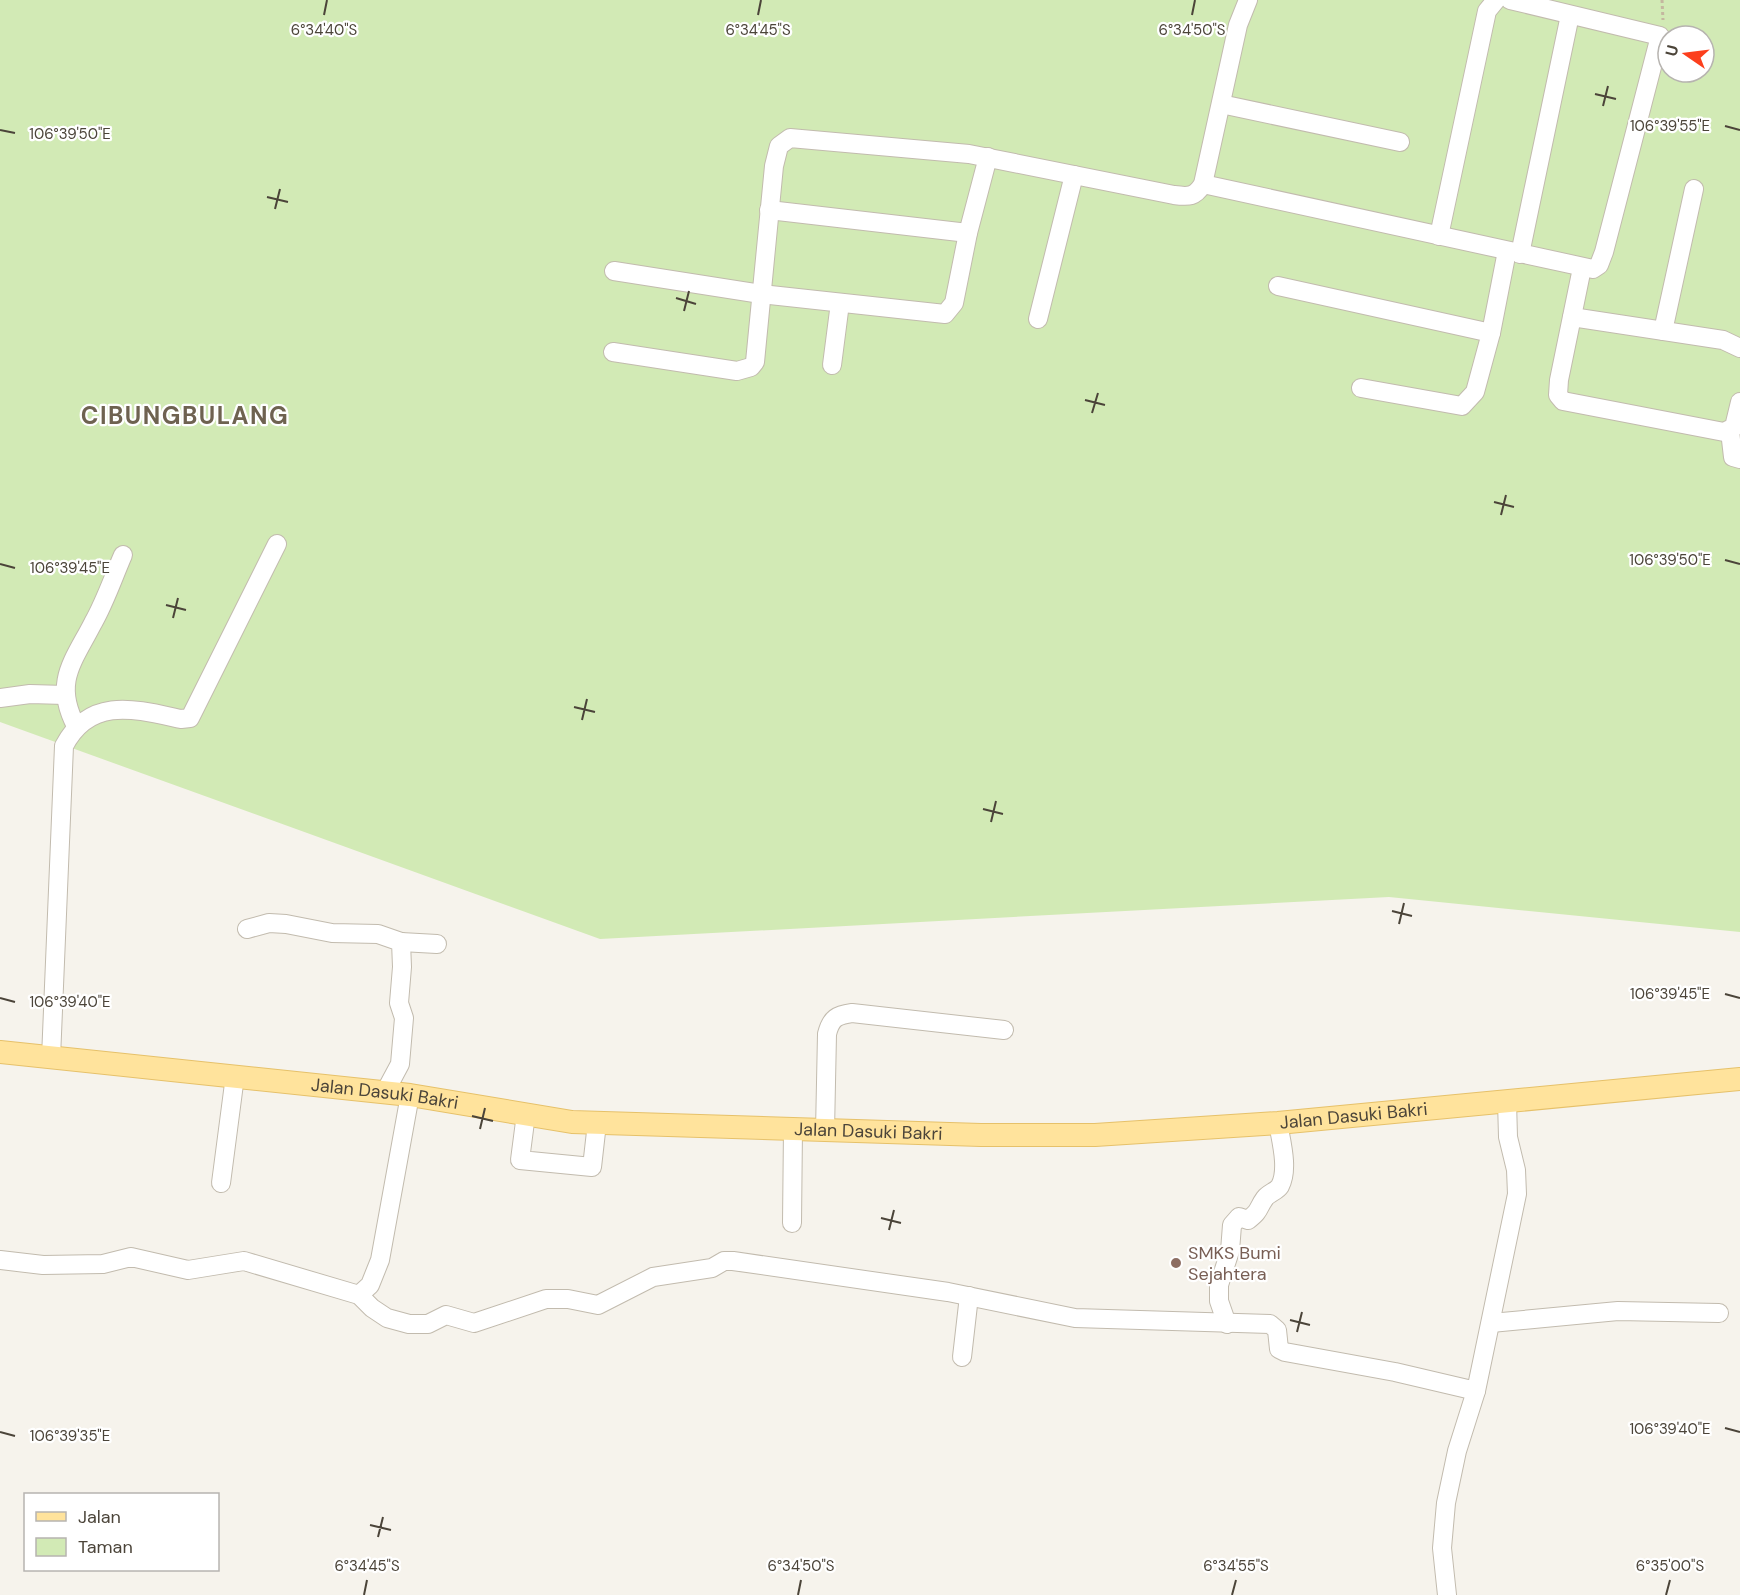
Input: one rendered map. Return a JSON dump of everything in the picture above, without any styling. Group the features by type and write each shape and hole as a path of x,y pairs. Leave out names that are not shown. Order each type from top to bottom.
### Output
{"main road":[{"name":"Jalan Dasuki Bakri","path":"0,1052 385,1092 597,1123 825,1131 1095,1135 1278,1123 1740,1079"}],"street":[{"path":"1439,236 1487,11 1496,0"},
{"path":"1203,184 1593,269 1599,265 1660,36 1510,0"},
{"path":"614,352 745,370 755,362 776,155 784,141 790,138 988,157 1190,197 1198,193 1203,184 1242,1"},
{"path":"1361,388 1462,406 1475,392 1513,253 1570,15"},
{"path":"1221,104 1400,142"},
{"path":"614,271 761,294 945,314 954,303 968,233 988,157"},
{"path":"1038,319 1074,175"},
{"path":"1663,331 1694,189"},
{"path":"769,210 968,233"},
{"path":"1582,268 1559,380 1558,395 1563,401 1717,432 1730,431 1734,427 1740,402"},
{"path":"1278,286 1491,333"},
{"path":"832,365 840,303"},
{"path":"1572,317 1723,340 1740,348"},
{"path":"1730,431 1733,457 1740,459"},
{"path":"51,1058 61,759 64,746 76,726 95,713 109,710 141,712 181,719 190,718 277,544"},
{"path":"76,726 64,695 74,655 93,623 123,555"},
{"path":"0,698 30,694 64,695"},
{"path":"247,929 268,922 332,933 378,934 401,942 437,944"},
{"path":"385,1092 400,1064 404,1018 399,1003 402,967 401,942"},
{"path":"825,1131 827,1034 830,1022 838,1015 852,1013 1005,1030"},
{"path":"221,1183 235,1076"},
{"path":"359,1295 370,1285 380,1260 410,1095"},
{"path":"1447,1595 1442,1548 1446,1503 1457,1451 1476,1391 1517,1194 1516,1170 1508,1137 1507,1101"},
{"path":"526,1114 520,1160 592,1167 597,1123"},
{"path":"1227,1324 1219,1301 1219,1285 1230,1251 1232,1225 1239,1217 1248,1220 1261,1211 1266,1198 1280,1187 1283,1148 1278,1123"},
{"path":"792,1223 793,1129"},
{"path":"0,1260 44,1265 103,1264 131,1257 188,1270 244,1261 359,1295 387,1318 409,1324 428,1324 446,1315 474,1323 546,1299 568,1299 598,1305 653,1277 712,1268 724,1261 733,1261 969,1296 1075,1318 1270,1324 1277,1330 1279,1349 1285,1352 1395,1372 1476,1391"},
{"path":"962,1357 969,1296"},
{"path":"1491,1323 1618,1311 1719,1313"}],"green space":[{"path":"0,0 1740,0 1740,932 1389,897 600,939 0,722"}],"place":[{"name":"SMKS Bumi Sejahtera","path":"1176,1263"}],"district":[{"name":"CIBUNGBULANG","path":"185,416"}]}
